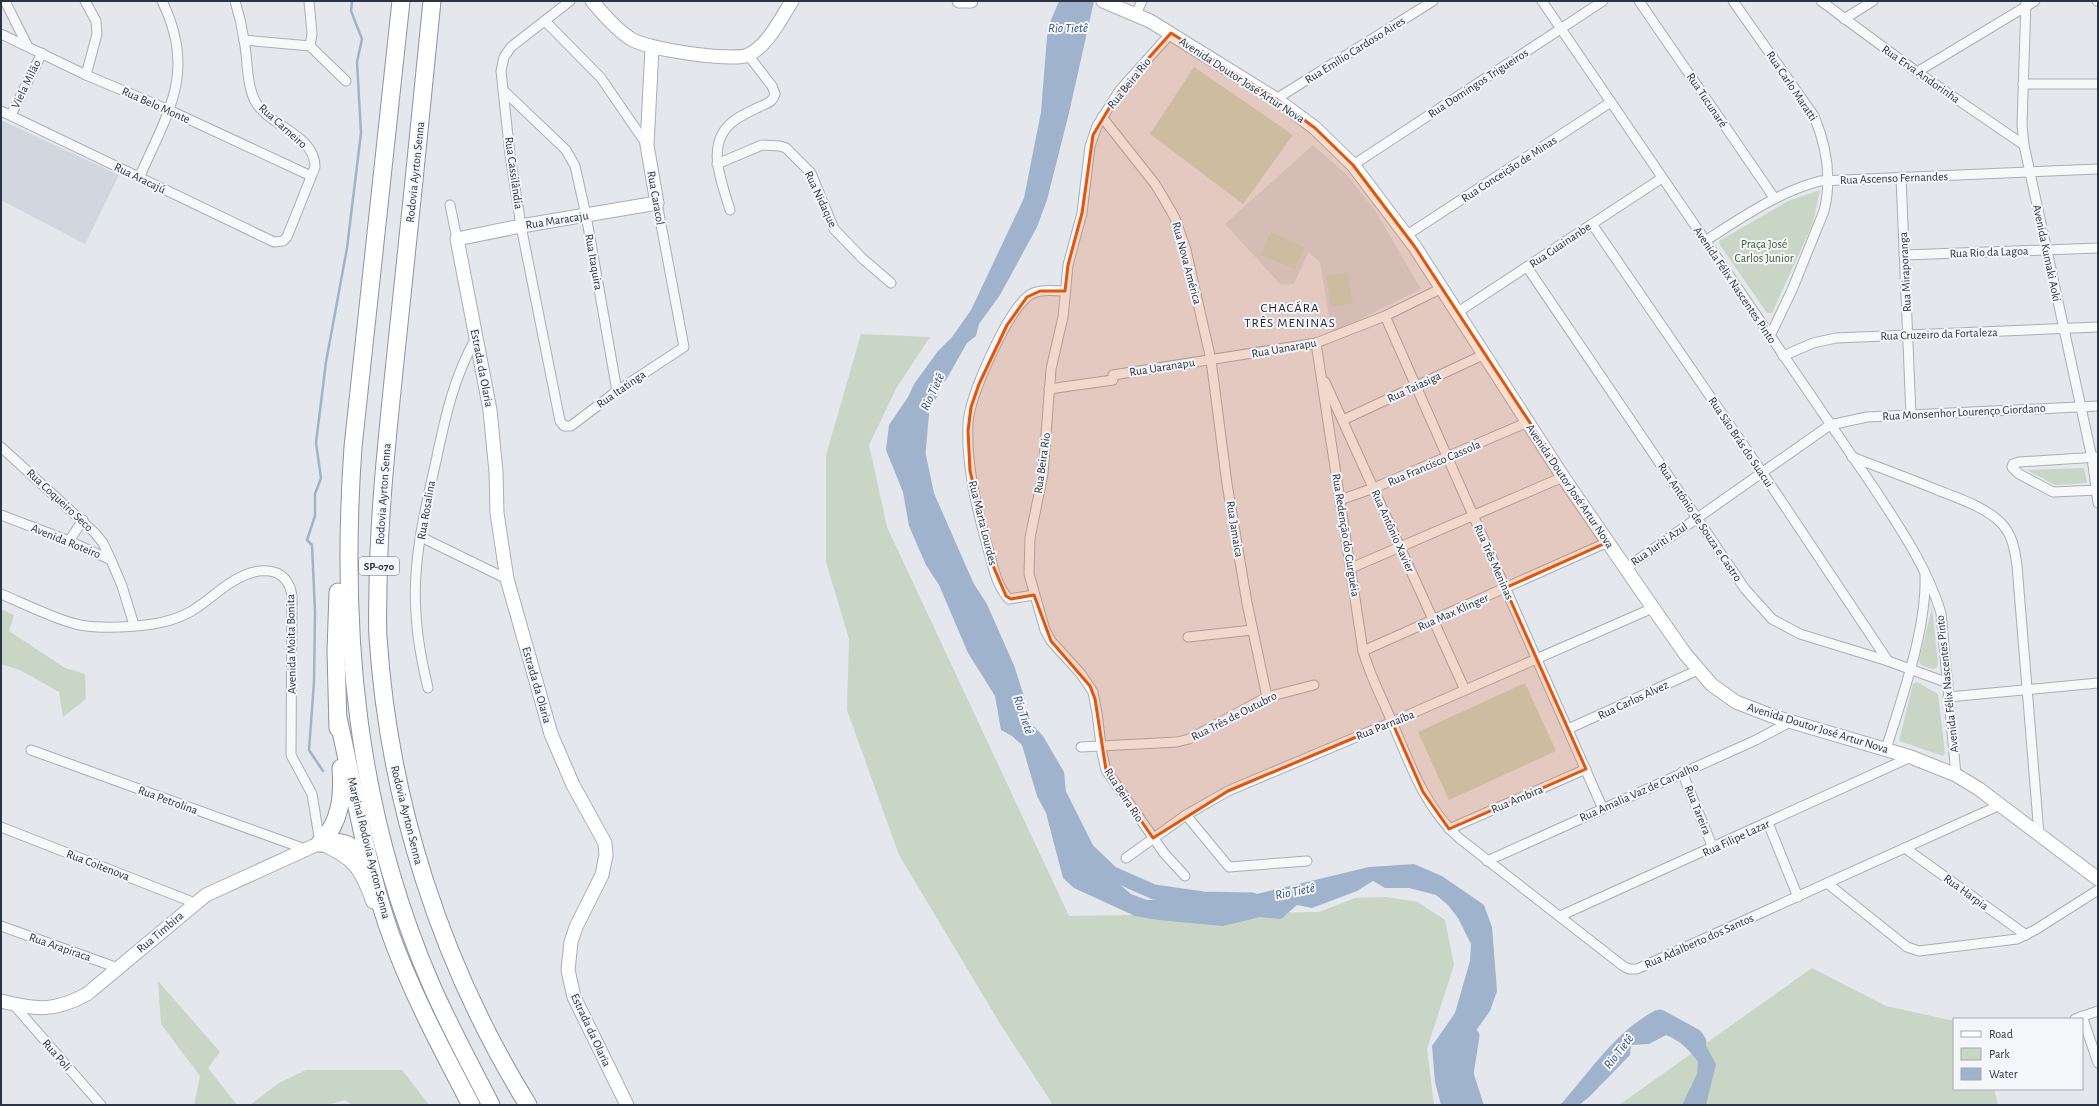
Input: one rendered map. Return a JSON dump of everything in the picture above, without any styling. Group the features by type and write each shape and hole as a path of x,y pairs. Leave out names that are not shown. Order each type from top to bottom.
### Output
{"highway":[{"name":"SP-070","path":"401,1 353,447 349,511 348,581 356,704 367,776 382,840 411,932 430,981 491,1105"},
{"name":"Rodovia Ayrton Senna","path":"432,1 385,458 379,555 379,648 384,699 393,759 405,815 423,877 443,936 470,1000 505,1068 528,1105"},
{"path":"313,846 334,822 341,800 338,718 338,595 349,511"},
{"name":"Marginal Rodovia Ayrton Senna","path":"338,718 382,910 399,956 435,1035 471,1105"},
{"path":"313,846 333,841 356,849 373,876"}],"main road":[{"path":"592,1 616,28 632,40 652,48 708,55 748,55 764,42 776,29 792,1"},
{"path":"959,1 971,1"},
{"name":"Avenida Doutor José Artur Nova","path":"1106,2 1136,14 1171,33 1276,99 1315,128 1353,165 1407,235 1563,477 1653,608 1698,670 1712,685 1736,702 1790,722 1886,749 1911,757 1956,775 2000,805 2098,880"},
{"name":"Rua Caracol","path":"652,48 647,145 657,203"},
{"name":"Rua Maracaju","path":"457,239 521,226 657,203"},
{"name":"Estrada da Olaria","path":"457,239 490,410 496,472 497,513 507,579 551,734 573,785 604,843 606,854 602,875 576,927 571,942 568,959 569,975 574,998 627,1105"},
{"name":"Rua Timbira","path":"7,1003 31,1008 51,1008 70,1004 87,994 206,895 313,846"},
{"name":"Marginal Rodovia Ayrton Senna","path":"313,846 336,850 352,861 364,878 389,952 407,994 462,1105"}],"street":[{"path":"4,1 27,45"},
{"path":"85,1 96,21 97,34 86,75"},
{"path":"139,178 169,110 178,82 179,63 173,27 163,1"},
{"name":"Rua Carneiro","path":"235,1 244,40 250,87 256,102 269,116 303,141 312,152 315,168 287,237 279,243"},
{"path":"309,1 312,34 310,46"},
{"name":"Rua Cassilândia","path":"560,421 521,226 510,155 501,71 504,56 511,47 570,1"},
{"path":"1136,14 1142,1"},
{"name":"Rua Emílio Cardoso Aires","path":"1276,99 1434,1"},
{"name":"Avenida Félix Nascentes Pinto","path":"1542,1 1902,531 1925,571 1941,613 1956,775"},
{"name":"Rua Domingos Trigueiros","path":"1353,165 1603,1"},
{"name":"Rua Tucunaré","path":"1639,1 1775,199"},
{"name":"Rua Carlo Maratti","path":"1733,1 1814,116 1826,156 1829,180 1824,211 1792,290 1770,336"},
{"name":"Rua Erva Andorinha","path":"1821,1 1917,72 2024,145"},
{"path":"1844,19 1873,1"},
{"path":"1917,72 2026,3 2035,1"},
{"name":"Avenida Kumaki Aoki","path":"2026,3 2023,84 2024,145 2063,329 2095,458 2098,503"},
{"path":"545,21 601,78 647,145"},
{"name":"Rua Beira Rio","path":"1171,33 1120,90 1102,117 1093,135 1090,146 1082,213 1068,265 1063,317 1051,369 1043,474 1034,516 1028,557 1029,574 1045,630 1051,641 1081,674 1093,692 1104,762 1110,776 1153,838 1171,862 1185,876"},
{"name":"Rua Belo Monte","path":"1,34 27,45 86,75 169,110 311,176"},
{"path":"244,40 310,46 346,81"},
{"name":"Viela Milão","path":"11,116 42,53"},
{"path":"730,210 717,164 717,145 727,127 735,120 774,98 775,90 748,55"},
{"path":"2023,84 2098,84"},
{"name":"Rua Itaquira","path":"503,90 530,114 571,157 586,215 617,392"},
{"name":"Rua Conceição de Minas","path":"1407,235 1611,102"},
{"name":"Rua Aracajú","path":"1,111 139,178 279,243"},
{"name":"Rua Nova América","path":"1102,117 1155,184 1175,218 1189,262 1211,360"},
{"name":"Rua Nidaque","path":"717,164 762,145 776,145 786,148 811,173 834,229 863,259 891,283"},
{"name":"Rua Ascenso Fernandes","path":"1705,240 1775,199 1807,185 1829,180 2098,169"},
{"name":"Rua Miraporanga","path":"1900,177 1912,415"},
{"name":"Rua Guainanbe","path":"1458,312 1662,178"},
{"name":"Rua Caracol","path":"657,203 684,347"},
{"path":"450,205 457,239"},
{"name":"Rua São Brás do Suacui","path":"1592,224 1762,472 1888,661"},
{"name":"Rua Rio da Lagoa","path":"1904,255 2098,248"},
{"name":"Rua Antônio de Souza e Castro","path":"1527,267 1746,589 1772,619 1800,634 1909,668 1948,684"},
{"name":"Rua Uanarapu","path":"1211,360 1316,343 1385,316 1442,288"},
{"name":"Rua Marta Lourdes","path":"1034,594 1011,599 1006,596 990,556 974,492 969,445 969,415 979,384 997,344 1019,306 1027,297 1035,292 1065,291"},
{"name":"Rua Três Meninas","path":"1385,316 1603,808"},
{"name":"Rua Cruzeiro da Fortaleza","path":"1783,356 1823,340 2098,327"},
{"name":"Rua Rosalina","path":"428,688 421,658 416,612 416,582 421,537 427,498 450,400 460,369 476,338"},
{"name":"Rua Redenção do Gurguéia","path":"1316,343 1363,651 1392,722"},
{"name":"Rua Itatinga","path":"560,421 564,426 571,426 617,392 684,347"},
{"name":"Rua Taiasiga","path":"1343,420 1485,354"},
{"name":"Rua Uaranapu","path":"1049,389 1211,360"},
{"name":"Rua Jamaica","path":"1211,360 1229,492 1252,630 1267,697"},
{"name":"Rua Antônio Xavier","path":"1320,372 1374,488 1432,621 1465,690"},
{"name":"Rua Monsenhor Lourenço Giordano","path":"1830,425 1867,417 2098,406"},
{"name":"Rua Francisco Cassola","path":"1340,500 1374,488 1528,422"},
{"name":"Rua Juriti Azul","path":"1626,568 1830,425"},
{"name":"Rua Coqueiro Seco","path":"1,447 83,520 103,543 111,560"},
{"path":"1852,457 1961,499 1987,512 2002,524 2009,533 2015,549 2017,566 2039,834"},
{"path":"2095,458 2019,462 2013,464 2012,467 2019,474 2053,492 2097,490"},
{"path":"1351,568 1563,477"},
{"name":"Avenida Roteiro","path":"1,515 69,541 111,560 122,586 134,625"},
{"path":"69,541 83,520"},
{"path":"421,537 507,579"},
{"name":"Rua Max Klinger","path":"1363,651 1608,542"},
{"name":"Avenida Moita Bonita","path":"1,594 80,625 153,624 173,620 185,614 235,580 245,576 273,570 284,578 288,583 292,596 291,755 312,794 313,846"},
{"name":"Avenida Félix Nascentes Pinto","path":"1886,749 1909,668 1924,600 1925,571"},
{"name":"Rua Parnaíba","path":"1126,858 1186,815 1237,786 1392,722 1653,608"},
{"path":"1188,637 1252,630"},
{"name":"Rua Carlos Alvez","path":"1568,729 1698,670"},
{"path":"1948,697 2098,683"},
{"name":"Rua Três de Outubro","path":"1081,747 1167,743 1189,739 1267,697 1314,685"},
{"name":"Rua Adalberto dos Santos","path":"1392,722 1423,792 1438,817 1449,829 1487,861 1623,966 1632,969 2000,805"},
{"name":"Rua Amalia Vaz de Carvalho","path":"1487,861 1790,722"},
{"name":"Rua Petrolina","path":"31,750 313,846"},
{"name":"Rua Filipe Lazar","path":"1560,916 1911,757"},
{"name":"Rua Ambira","path":"1449,829 1586,769"},
{"name":"Rua Tareira","path":"1682,772 1713,848"},
{"path":"1186,815 1229,867 1307,861"},
{"path":"1768,823 1798,896"},
{"name":"Rua Coitenova","path":"1,827 195,903"},
{"name":"Rua Harpia","path":"1905,848 2026,935"},
{"path":"1827,883 1907,947 1919,951 2002,942 2026,935 2098,890"},
{"name":"Rua Arapiraca","path":"1,926 118,968"},
{"name":"Rua Poli","path":"7,1003 101,1105"},
{"path":"2078,1018 2098,1011"},
{"path":"2083,1029 2098,1063"}],"highlighted area":[{"path":"1171,33 1276,99 1315,128 1353,165 1415,247 1608,542 1505,588 1586,769 1449,829 1423,792 1392,722 1228,791 1153,838 1106,770 1095,699 1090,686 1051,641 1034,595 1011,599 1006,596 994,568 970,471 968,431 971,407 979,384 1007,325 1027,297 1040,291 1065,291 1068,265 1082,213 1093,135 1120,90"}],"shaded area":[{"path":"1,120 119,175 85,244 1,200"},
{"path":"1313,145 1347,175 1376,212 1421,289 1332,333 1320,262 1308,252 1294,284 1281,285 1225,224"}],"green space":[{"path":"1194,67 1293,135 1243,204 1150,134"},
{"name":"Praça José Carlos Junior","path":"1820,190 1813,223 1772,313 1767,313 1720,245 1719,241 1788,201"},
{"path":"1271,232 1304,247 1295,269 1261,255"},
{"path":"1348,272 1353,304 1331,307 1326,276"},
{"path":"861,334 930,337 897,387 869,445 887,527 1069,916 1319,912 1355,898 1386,897 1418,902 1445,920 1454,965 1427,1049 1434,1105 1053,1105 999,1022 899,855 847,710 849,639 826,562 826,455"},
{"path":"2084,468 2087,483 2055,485 2027,470"},
{"path":"1932,608 1938,663 1937,667 1933,669 1921,665 1919,660"},
{"path":"1,609 14,615 9,631 65,668 85,674 86,699 63,717 59,692 20,670 1,664"},
{"path":"1917,682 1938,694 1945,753 1943,756 1899,741 1913,684"},
{"path":"1525,683 1556,751 1449,800 1418,732"},
{"path":"1812,968 1886,1006 1953,1021 1953,1090 1994,1090 1998,1105 1619,1105"},
{"path":"158,981 220,1052 208,1068 237,1105 194,1105 200,1076 161,1024"},
{"path":"306,1070 402,1070 429,1105 352,1105 345,1100 327,1105 250,1105 279,1083"}],"water":[{"name":"Rio Tietê","path":"1059,1 1094,1 1069,113 1047,200 1037,227 1000,295 979,324 976,336 967,343 946,380 935,389 924,409 916,414 913,440 915,452 922,463 922,495 933,503 945,526 942,544 1006,669 1027,719 1043,736 1064,772 1068,814 1089,859 1131,894 1147,900 1232,900 1369,867 1414,864 1442,876 1484,905 1492,927 1497,991 1490,1011 1475,1032 1468,1056 1466,1072 1467,1096 1471,1105 1441,1105 1435,1082 1432,1046 1455,1013 1470,961 1471,944 1458,918 1448,905 1436,895 1409,888 1385,888 1373,881 1357,891 1312,908 1297,905 1281,919 1260,917 1223,926 1158,920 1135,916 1074,888 1063,878 1046,813 1037,796 1022,745 1012,736 1001,730 995,696 968,653 939,585 926,565 909,526 903,492 886,450 889,425 908,397 914,384 938,351 952,337 971,310 1024,198 1041,112 1047,37 1051,20"},
{"name":"Rio Tietê","path":"1656,1010 1673,1024 1682,1029 1693,1031 1705,1044 1716,1064 1706,1105 1682,1105 1697,1074 1698,1062 1684,1046 1666,1035 1649,1044 1631,1045 1630,1055 1589,1097 1579,1105 1558,1105 1562,1103 1616,1040"}],"waterway":[{"path":"323,771 309,750 314,682 315,612 312,545 307,540 315,516 315,494 321,478 316,443 326,362 347,248 361,133 357,62 362,39 351,11 352,1"},
{"name":"Rio Tietê","path":"931,392 922,408 918,454 927,496 967,587 980,607 1007,668 1017,699"},
{"name":"Rio Tietê","path":"1059,794 1087,850 1111,873 1154,892 1203,899 1252,900"},
{"name":"Rio Tietê","path":"1651,1022 1660,1017 1695,1036 1699,1042"},
{"name":"Rio Tietê","path":"1472,1036 1466,1074 1476,1105"}],"district":[{"name":"CHACÁRA TRÊS MENINAS","path":"1290,316"}]}
